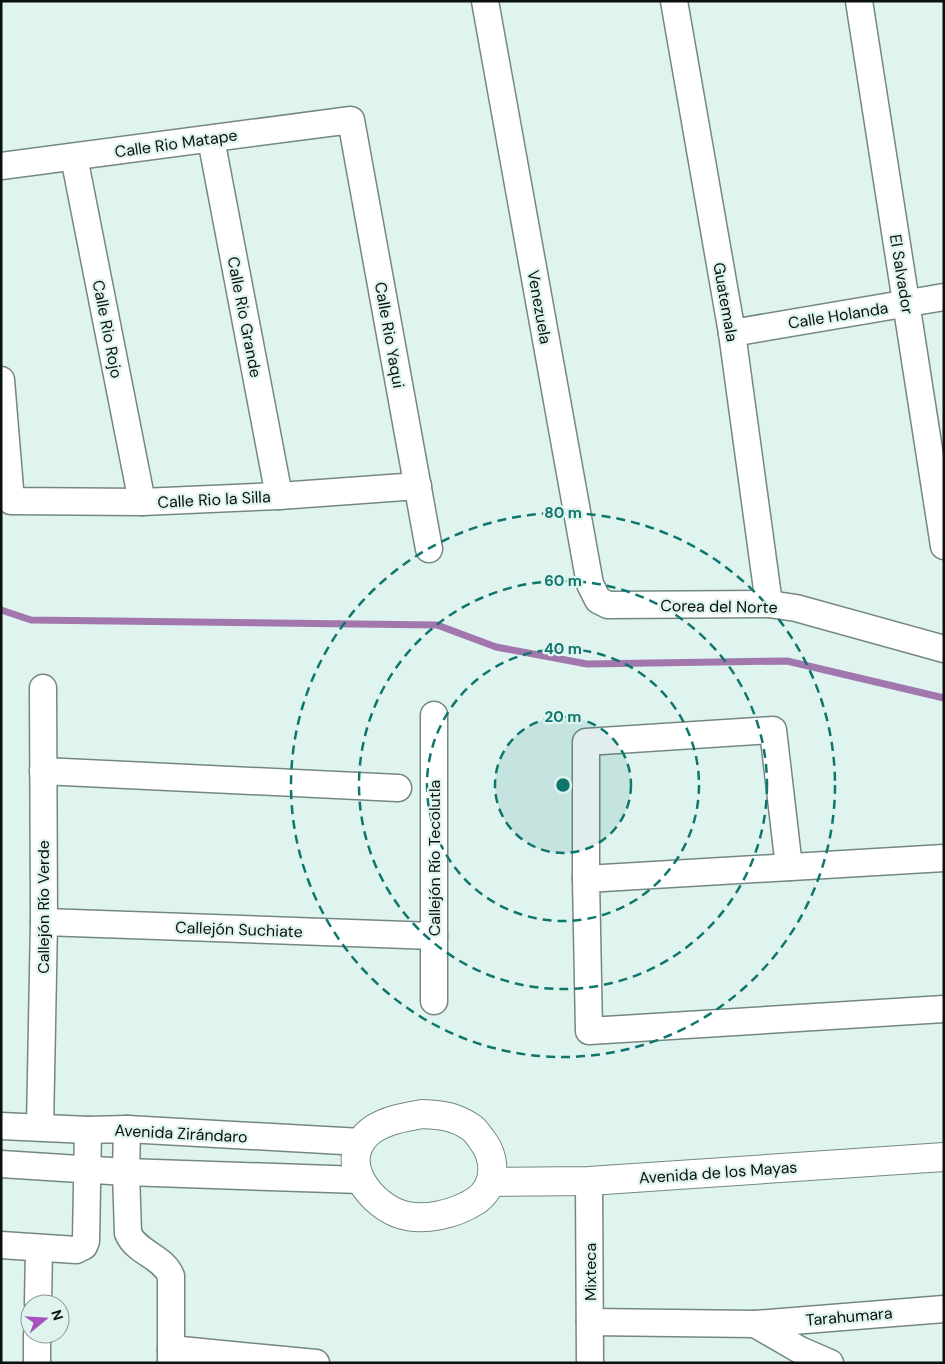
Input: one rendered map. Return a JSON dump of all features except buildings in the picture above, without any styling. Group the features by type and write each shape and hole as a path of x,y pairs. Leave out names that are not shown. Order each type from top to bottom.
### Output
{"street":[{"name":"Venezuela","path":"486,1 590,584 598,600 608,605"},
{"name":"Guatemala","path":"674,1 732,333 769,604"},
{"name":"El Salvador","path":"859,1 944,546"},
{"name":"Calle Rio Matape","path":"1,166 351,120"},
{"name":"Calle Rio Yaqui","path":"351,120 429,549"},
{"name":"Calle Rio Grande","path":"211,139 279,496"},
{"name":"Calle Rio Rojo","path":"74,157 142,502"},
{"name":"Calle Holanda","path":"732,333 944,296"},
{"name":"Calle Rio la Silla","path":"1,380 11,501 142,502 279,496 418,486"},
{"name":"Corea del Norte","path":"608,605 769,604 796,608 944,649"},
{"name":"Callejón Río Verde","path":"40,1127 44,922 43,688"},
{"name":"Callejón Río Tecolutla","path":"434,715 434,1001"},
{"path":"788,867 773,730 586,742 589,1031 944,1009"},
{"path":"43,771 398,788"},
{"path":"586,879 944,858"},
{"name":"Callejón Suchiate","path":"44,922 434,936"},
{"path":"422,1114 448,1116 474,1129 487,1147 493,1164 491,1182 484,1194 470,1204 448,1215 424,1217 399,1214 380,1203 368,1192 360,1180 356,1159 361,1142 371,1131 391,1120 422,1114"},
{"name":"Avenida Zirándaro","path":"1,1126 126,1130 361,1142"},
{"path":"1,1245 76,1250 84,1246 86,1241 88,1130"},
{"path":"126,1130 128,1233 133,1241 163,1263 171,1276 171,1356 316,1363"},
{"name":"Avenida de los Mayas","path":"491,1182 589,1181 944,1157"},
{"path":"1,1164 126,1172 360,1180"},
{"name":"Mixteca","path":"589,1181 590,1363"},
{"path":"38,1294 39,1248"},
{"name":"Tarahumara","path":"590,1322 755,1324 944,1309"},
{"name":"Tarahumara","path":"755,1324 800,1350 830,1363"},
{"path":"36,1363 37,1344"}],"waterway":[{"path":"1,610 31,620 437,625 496,647 587,664 787,661 944,698"}]}
